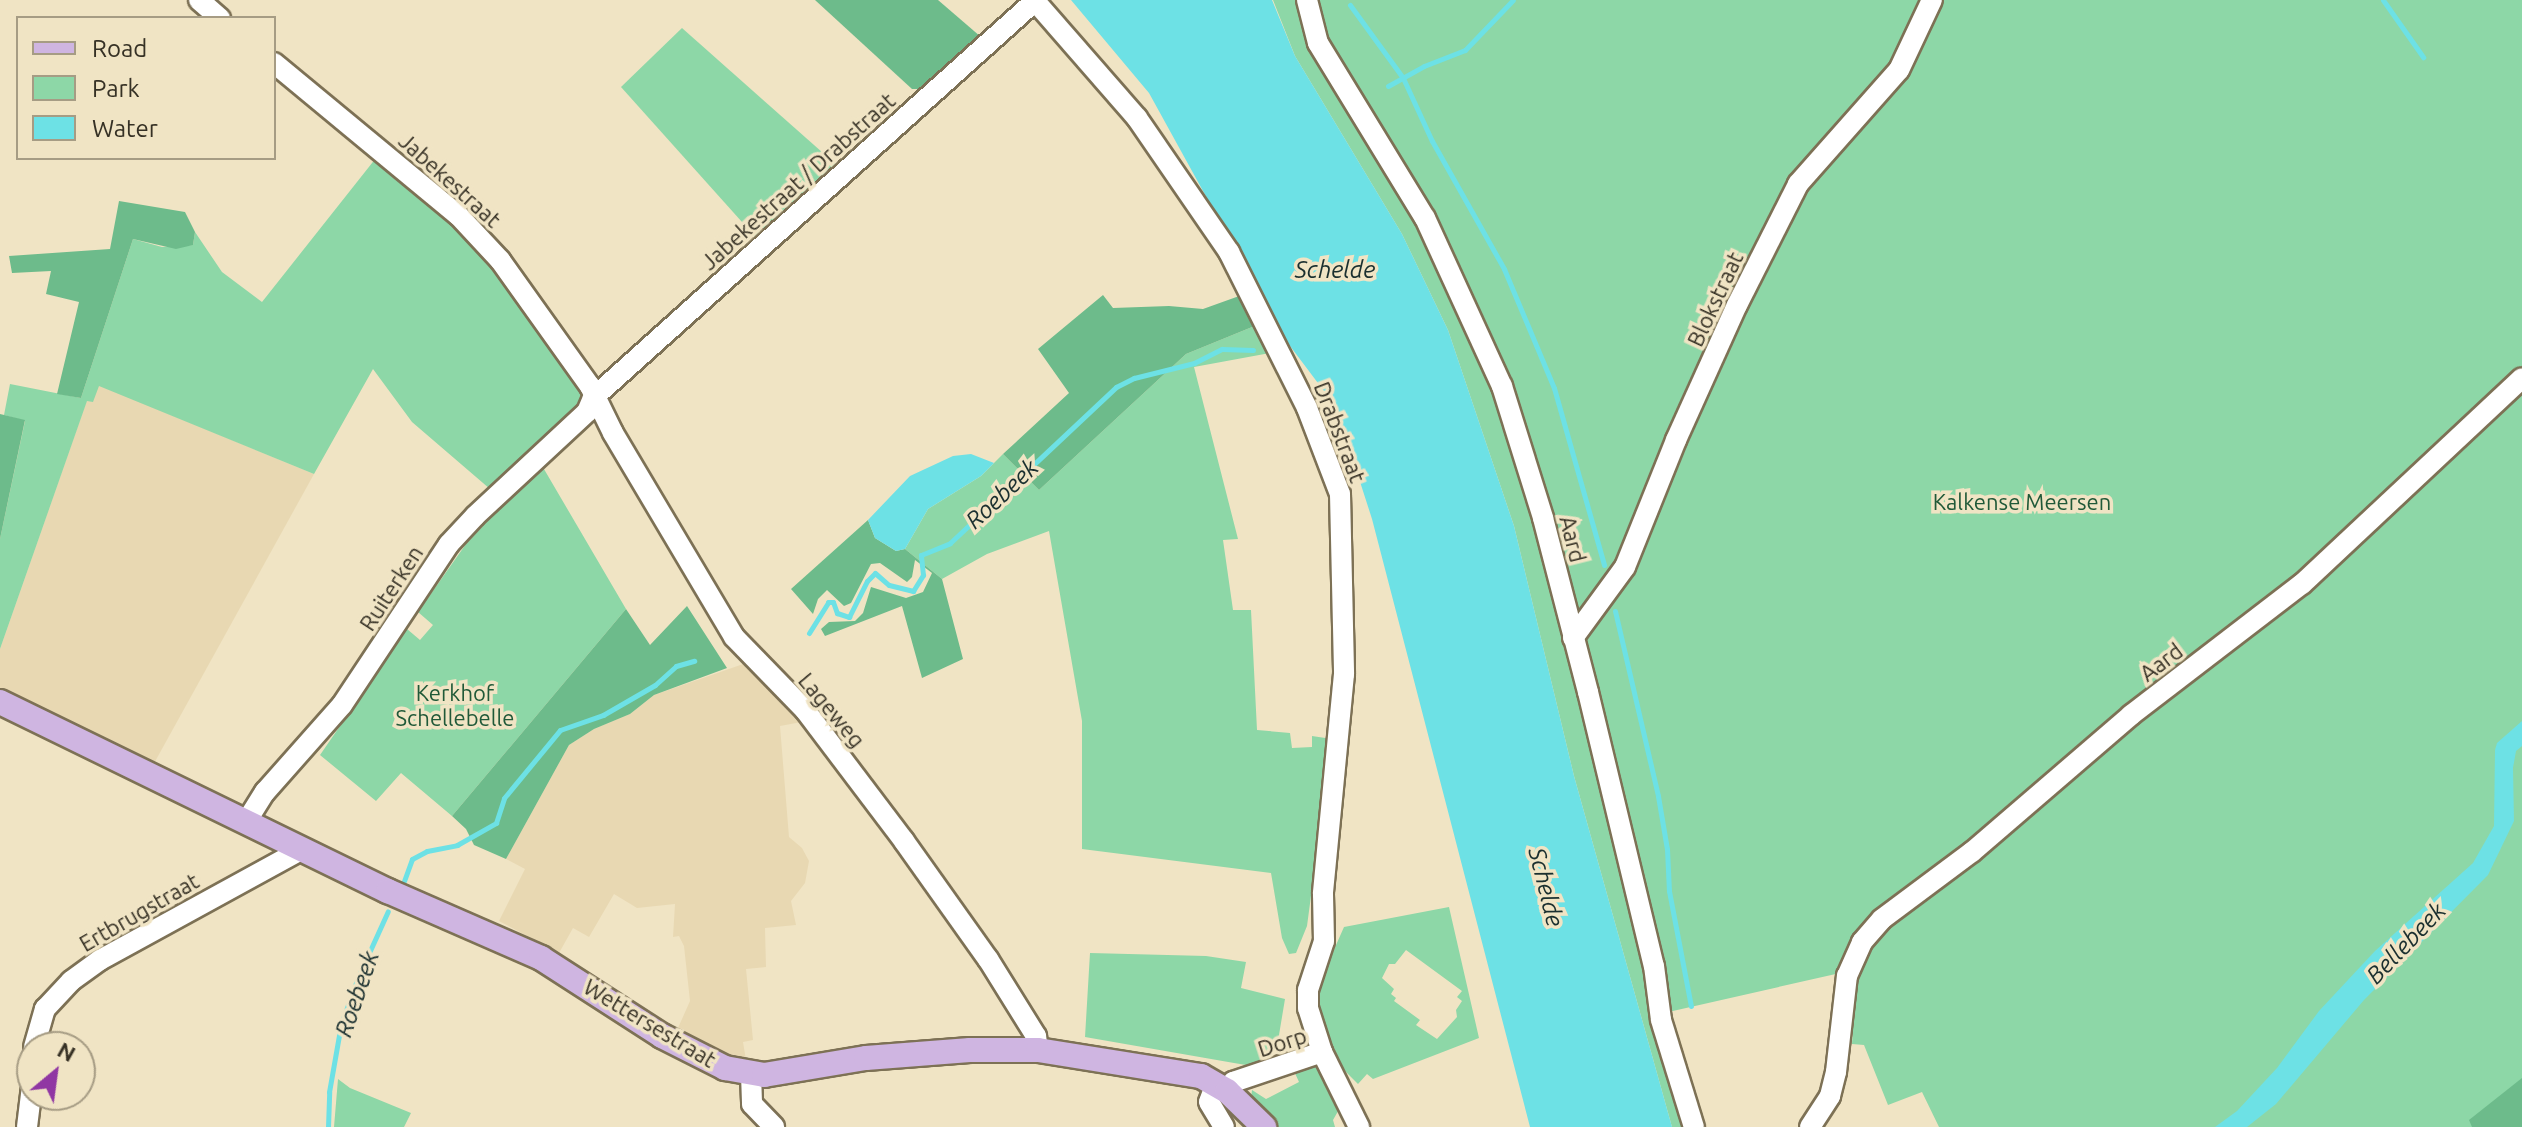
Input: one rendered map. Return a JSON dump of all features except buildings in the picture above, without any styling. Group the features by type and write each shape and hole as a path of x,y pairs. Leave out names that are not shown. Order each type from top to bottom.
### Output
{"main road":[{"name":"Wettersestraat","path":"0,702 301,850 541,958 686,1050 725,1068 751,1074 937,1052 1038,1050 1181,1071 1222,1087"},
{"path":"1222,1087 1264,1127"}],"street":[{"path":"199,0 218,16"},
{"name":"Aard","path":"1307,0 1318,43 1425,218 1485,344 1526,459 1651,954 1661,1020 1694,1127"},
{"name":"Blokstraat","path":"1573,638 1625,567 1731,318 1798,184 1899,70 1932,0"},
{"name":"Jabekestraat / Drabstraat","path":"593,398 1035,1"},
{"name":"Drabstraat","path":"1035,1 1137,118 1229,252 1307,408 1340,494 1344,674 1323,894 1324,941 1308,990 1308,1008 1322,1052"},
{"name":"Jabekestraat","path":"276,65 478,234 543,317 590,386 593,398"},
{"name":"Aard","path":"1810,1127 1830,1096 1836,1072 1847,976 1862,942 1882,919 1972,852 2131,715 2302,584 2522,378"},
{"name":"Ruiterken","path":"246,822 265,792 342,705 449,544 587,412 593,398"},
{"name":"Lageweg","path":"593,398 734,637 822,730 1006,987 1036,1036 1038,1050"},
{"name":"Ertbrugstraat","path":"39,1031 45,1009 71,981 100,960 301,850"},
{"name":"Dorp","path":"1222,1087 1322,1052 1359,1127"},
{"path":"751,1074 752,1104 774,1127"},
{"path":"1222,1087 1209,1102 1224,1127"}],"shaded area":[{"path":"99,385 314,474 152,767 0,694 0,649 87,400"},
{"path":"749,662 807,721 780,726 789,837 802,848 809,861 805,883 791,901 796,925 765,928 766,967 746,969 753,1040 743,1042 746,1060 702,1049 668,1024 678,1028 690,1001 684,946 679,936 673,937 675,904 637,908 614,894 589,937 573,928 559,953 499,921 525,869 506,859 569,745 594,729 630,714 654,695"}],"green space":[{"path":"815,0 938,0 981,37 922,89 912,89"},
{"name":"Kalkense Meersen","path":"1273,0 2522,0 2522,1127 1939,1127 1922,1092 1888,1105 1864,1045 1852,1044 1856,979 1849,971 1664,1013 1688,1127 1672,1127 1574,776 1514,526 1448,330 1402,234 1295,56"},
{"path":"682,28 840,168 759,241 621,87"},
{"path":"376,158 445,216 495,266 587,397 490,489 412,422 373,369 314,474 99,386 93,402 87,401 0,649 0,539 25,421 4,415 10,384 81,398 133,239 162,247 193,245 195,232 222,272 262,302"},
{"path":"119,201 185,212 195,232 193,245 176,249 133,239 81,398 57,394 79,302 46,294 51,271 12,273 9,256 110,249"},
{"path":"1103,295 1113,308 1169,306 1203,309 1242,295 1257,325 1186,354 1039,490 1003,454 1069,393 1038,349"},
{"path":"1257,325 1270,353 1194,367 1238,539 1223,540 1233,610 1251,610 1257,730 1290,733 1292,748 1312,747 1312,736 1332,739 1307,926 1296,953 1289,954 1282,938 1271,873 1082,849 1082,721 1049,531 987,554 942,579 905,549 928,509 981,476 1003,454 1039,490 1186,354"},
{"path":"0,414 25,420 0,539"},
{"name":"Kerkhof Schellebelle","path":"541,464 626,609 452,816 401,773 376,801 320,755 407,629 420,640 433,625 418,612 466,544"},
{"path":"868,520 875,538 896,551 905,549 942,579 963,659 922,678 902,606 825,636 821,629 829,622 855,621 863,613 871,587 906,598 923,592 932,573 915,560 912,577 907,582 880,563 871,564 851,603 844,606 827,590 818,599 813,614 791,589"},
{"path":"687,606 727,668 654,695 630,714 594,729 569,745 506,859 474,845 466,829 452,816 626,609 650,645"},
{"path":"1449,907 1479,1038 1373,1079 1367,1074 1358,1084 1342,1068 1316,1004 1317,988 1344,927","holes":["1406,950 1462,991 1457,997 1462,1001 1456,1010 1457,1017 1437,1039 1416,1025 1420,1020 1394,1001 1396,998 1391,994 1394,989 1382,978 1389,964 1395,964"]},
{"path":"1090,953 1206,956 1246,962 1241,988 1285,999 1279,1035 1270,1058 1246,1065 1085,1037"},
{"path":"1316,1062 1341,1106 1333,1120 1335,1127 1276,1127 1251,1098 1252,1090 1266,1099 1299,1082 1294,1071"},
{"path":"2522,1078 2522,1127 2472,1127 2469,1120"},
{"path":"338,1079 350,1088 411,1113 404,1127 334,1127"}],"water":[{"name":"Schelde","path":"1071,0 1272,0 1295,56 1402,234 1448,330 1514,526 1574,776 1672,1127 1530,1127 1372,519 1336,407 1284,338 1149,93"},
{"path":"971,454 994,463 981,476 928,509 905,549 896,551 875,538 868,520 910,476 953,456"},
{"name":"Bellebeek","path":"2522,721 2522,746 2516,751 2513,768 2514,821 2488,875 2364,1000 2276,1104 2247,1127 2215,1127 2237,1111 2277,1068 2319,1011 2375,951 2473,863 2494,826 2497,743"}],"waterway":[{"path":"1388,86 1424,66 1465,50 1513,0"},
{"path":"2383,0 2423,57"},
{"path":"1350,5 1403,78 1432,141 1504,269 1554,388 1604,565"},
{"name":"Roebeek","path":"809,633 828,602 833,602 837,613 849,617 867,581 875,573 889,585 913,591 923,575 921,555 950,543 1116,387 1134,378 1194,363 1222,349 1253,350"},
{"path":"1615,611 1658,796 1667,849 1669,891 1691,1006"},
{"name":"Roebeek","path":"404,881 412,859 427,851 457,845 496,823 504,798 560,730 603,715 655,685 676,666 694,661"},
{"name":"Roebeek","path":"328,1127 329,1092 341,1024 388,911"}]}
